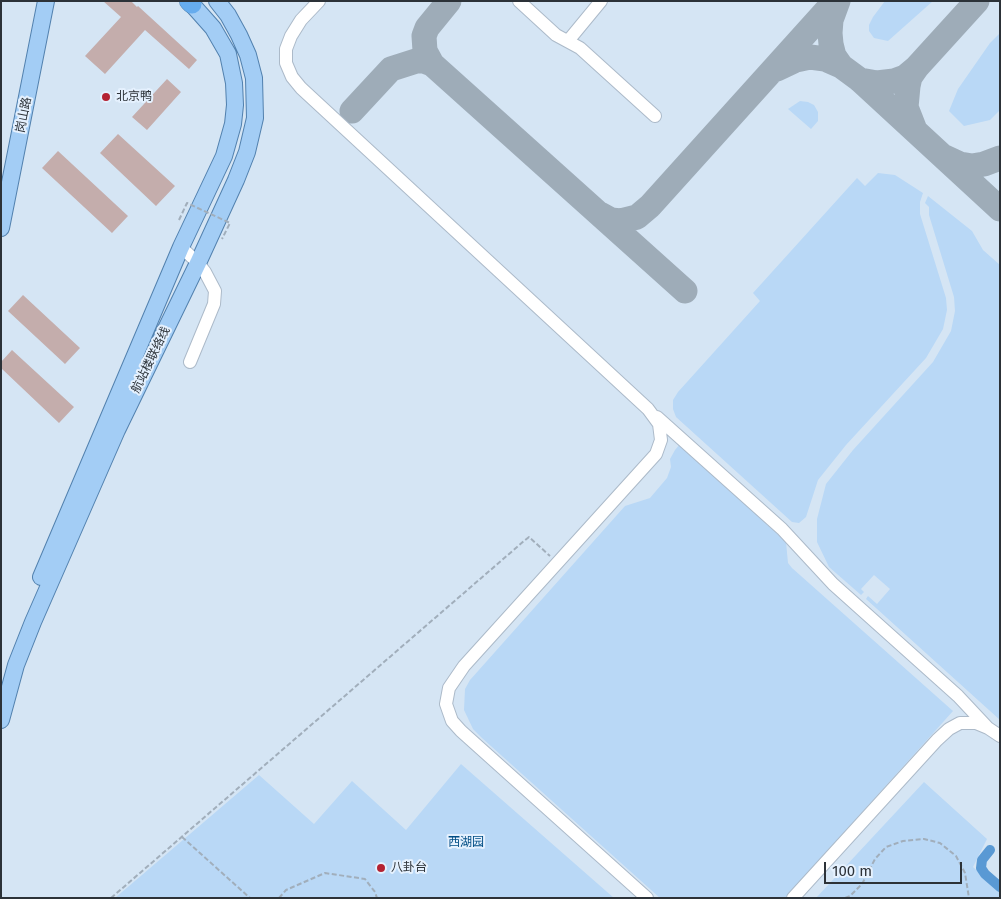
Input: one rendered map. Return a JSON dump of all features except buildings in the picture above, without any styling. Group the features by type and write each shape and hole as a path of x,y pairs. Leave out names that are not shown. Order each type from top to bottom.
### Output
{"main road":[{"name":"岗山路","path":"1,228 46,1"},
{"name":"航站楼联络线","path":"1,720 16,664 33,622 117,430 198,263 243,164 251,140 255,118 254,78 248,55 236,28 217,1"},
{"name":"航站楼联络线","path":"1,677 17,632 181,247 224,156 233,124 235,105 233,75 228,54 214,28 190,2"}],"lane":[{"path":"319,1 302,20 291,36 286,49 286,63 292,77 301,88 648,409 782,529 838,589 958,696 988,728"},
{"path":"519,1 556,35 580,48 655,116"},
{"path":"568,41 601,1"},
{"path":"181,247 198,263 211,280 215,290 215,298 190,362"},
{"path":"647,898 461,731 452,721 447,709 447,693 457,675 658,450 661,440 661,429 655,417 648,409"},
{"path":"793,898 943,733 960,723 976,723 1000,736"}],"path":[{"path":"179,220 187,203 230,223 222,239"},
{"path":"111,898 529,537 558,563"},
{"path":"182,837 250,898"},
{"path":"845,898 850,896 862,884 875,859 886,847 903,841 924,839 940,843 956,856 965,872 969,898"},
{"path":"279,898 286,890 324,872 364,879 375,892 377,898"}],"green space":[{"path":"885,1 933,1 888,41 874,38 869,31 869,25 873,17"},
{"path":"1000,33 1000,110 990,120 964,126 949,111 958,89 990,43"},
{"path":"800,101 814,105 818,112 818,121 811,129 788,109"},
{"path":"878,173 895,175 923,193 920,202 920,214 946,298 947,310 943,329 926,358 846,445 818,480 806,517 799,523 792,522 676,417 673,409 673,400 678,392 760,301 753,293 857,178 865,186"},
{"path":"928,196 972,231 983,250 1000,265 1000,720 866,599 868,596 877,604 890,589 874,575 861,589 864,592 861,595 829,567 817,542 817,519 826,484 853,450 933,362 951,331 955,311 954,297 929,215 929,207 925,203"},
{"path":"680,444 786,542 788,563 792,568 953,711 785,898 660,898 482,738 473,729 464,710 465,689 470,680 625,506 650,498 667,478 671,467 670,459"},
{"name":"西湖园","path":"461,764 614,898 115,898 259,775 314,824 352,781 406,830"},
{"path":"924,782 987,839 973,867 1000,892 1000,898 816,898"}],"waterway":[{"path":"990,850 982,860 981,868 1000,887"}],"taxiway":[{"path":"449,1 427,28 424,36 425,51 432,64 685,291"},
{"path":"600,214 611,220 621,221 637,217 650,206 835,1"},
{"path":"838,1 831,20 830,33 834,56 841,66 860,80 1000,209"},
{"path":"917,67 977,1"},
{"path":"777,69 796,60 810,57 825,59 841,66"},
{"path":"352,111 391,69 416,61 432,64"},
{"path":"860,80 877,83 894,81 905,77 917,67 910,77 906,107 915,130"},
{"path":"945,157 960,164 972,166 1000,158"}],"place":[{"name":"北京鸭","path":"106,97"},
{"name":"八卦台","path":"381,868"}]}
